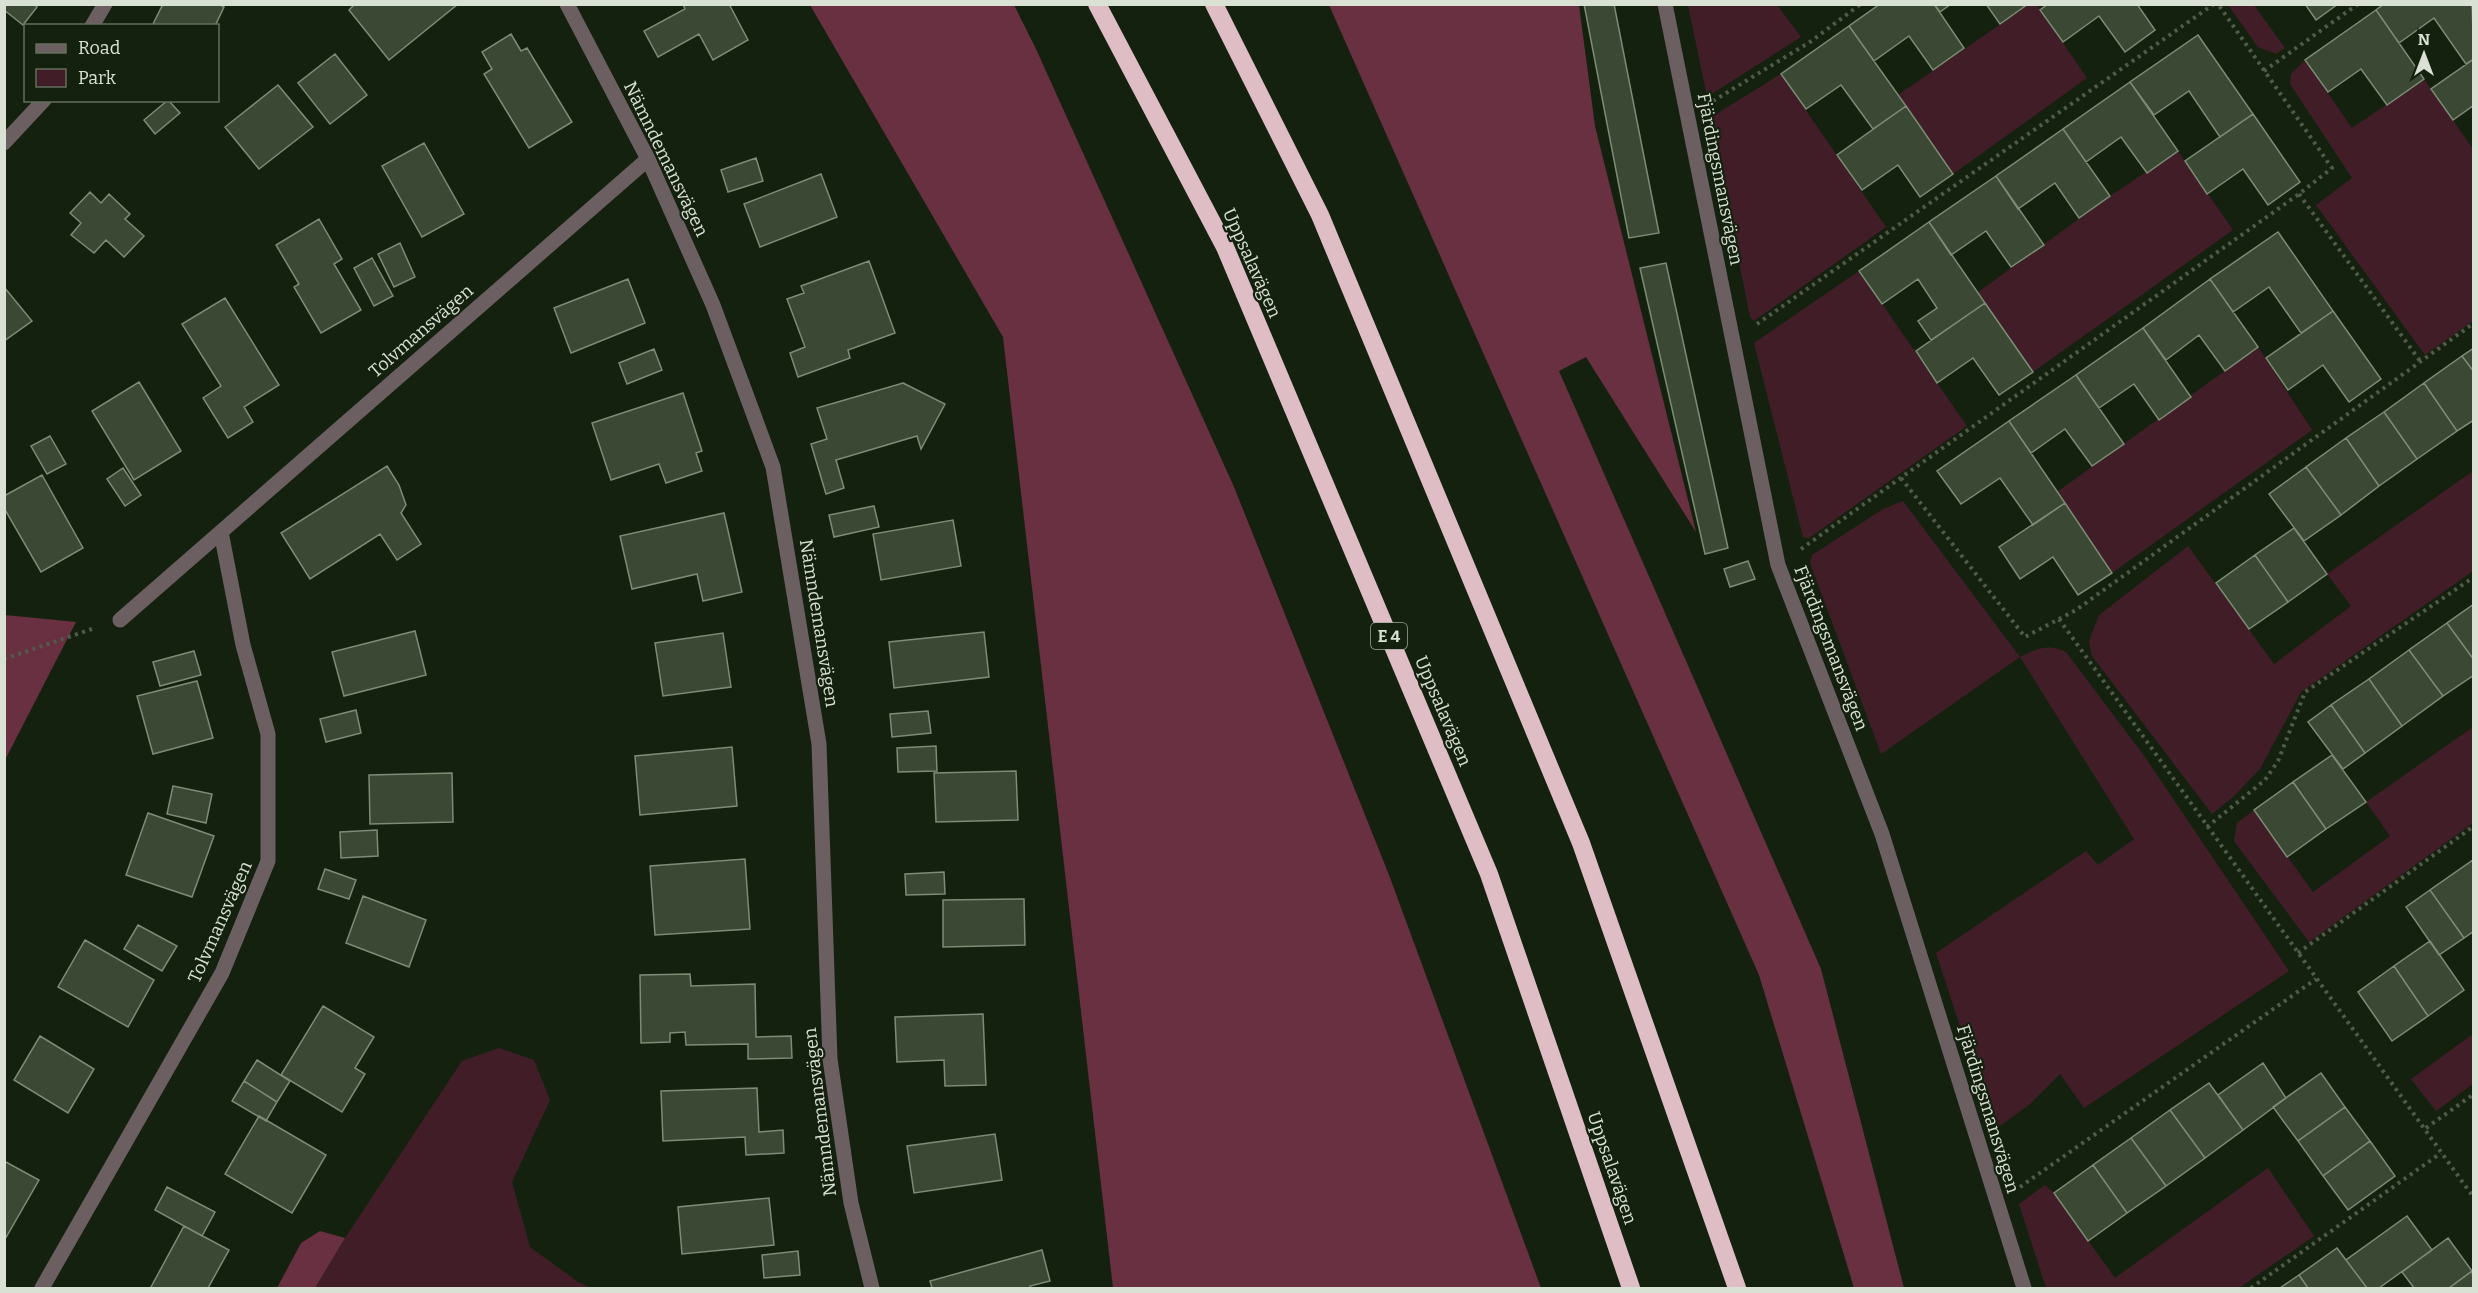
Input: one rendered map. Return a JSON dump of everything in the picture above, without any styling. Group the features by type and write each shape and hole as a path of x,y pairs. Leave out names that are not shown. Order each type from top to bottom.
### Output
{"highway":[{"name":"Uppsalavägen","path":"1097,4 1225,247 1490,874 1631,1288"},
{"path":"1214,4 1320,215 1581,843 1737,1288"}],"street":[{"path":"93,24 105,4"},
{"name":"Nämndemansvägen","path":"567,4 648,159 713,305 773,467 819,744 830,1059 851,1203 872,1288"},
{"name":"Fjärdingsmansvägen","path":"1665,4 1778,565 1882,834 2024,1288"},
{"path":"4,143 42,102"},
{"name":"Tolvmansvägen","path":"120,620 648,159"},
{"name":"Tolvmansvägen","path":"42,1288 222,973 268,861 268,734 243,645 220,532"}],"path":[{"path":"1688,118 1810,42 1860,4"},
{"path":"1733,342 2214,4"},
{"path":"1778,565 2299,194 2332,168 2218,4"},
{"path":"2264,70 2358,4"},
{"path":"2299,194 2420,361"},
{"path":"1901,478 2025,637 2076,610 2474,323"},
{"path":"2207,827 2265,780 2278,761 2305,692 2474,577"},
{"path":"2059,619 2474,1198"},
{"path":"4,659 120,620"},
{"path":"2298,953 2474,826"},
{"path":"2010,1194 2316,978"},
{"path":"2426,1128 2474,1094"},
{"path":"2251,1288 2441,1153"}],"green space":[{"path":"1688,5 1777,5 1801,37 1707,97"},
{"path":"2028,5 2037,5 2087,78 1953,174 1898,95"},
{"path":"2228,5 2254,5 2285,48 2276,54 2258,47"},
{"path":"2305,60 2352,128 2424,79 2473,149 2473,321 2425,355 2316,205 2352,178 2290,84 2291,74"},
{"path":"1781,74 1886,227 1754,321 1750,317 1710,118"},
{"path":"2178,151 2233,230 2033,372 1977,293 2110,196"},
{"path":"1859,271 1967,426 1809,538 1803,537 1754,343"},
{"path":"2258,347 2312,430 2112,573 2057,492"},
{"path":"2473,471 2473,571 2301,692 2260,769 2233,797 2212,814 2092,656 2089,641 2099,615 2188,546 2274,664 2351,606 2327,574"},
{"path":"1903,501 2020,657 1881,754 1810,563 1812,555 1883,509"},
{"path":"2042,648 2060,649 2066,652 2145,757 2289,971 2084,1108 2060,1074 2029,1105 1994,1130 1936,953 2086,851 2098,865 2134,839 2020,657"},
{"path":"2473,727 2473,823 2309,942 2234,841 2237,823 2254,810 2313,892 2390,836 2366,802"},
{"path":"2473,1034 2473,1084 2436,1111 2411,1079"},
{"path":"499,1048 534,1060 550,1100 512,1182 530,1247 578,1282 591,1288 315,1288 345,1238 462,1061"},
{"path":"2268,1168 2314,1236 2239,1288 2046,1288 2019,1204 2045,1185 2054,1193 2115,1278"}],"shaded area":[{"path":"810,5 1014,5 1234,487 1389,875 1541,1288 1113,1288 1003,337"},
{"path":"1329,5 1579,5 1595,126 1696,532 1586,357 1559,371 1821,969 1904,1288 1854,1288 1759,975"},
{"path":"4,615 76,622 5,760"},
{"path":"320,1231 345,1238 315,1288 277,1288 301,1243"}],"building":[{"path":"4,4 34,4 37,7 23,25 4,10"},
{"path":"163,4 219,4 224,7 216,24 153,24"},
{"path":"355,4 458,4 389,60 349,10"},
{"path":"683,4 729,4 748,40 713,60 699,34 658,57 644,31 685,9"},
{"path":"1584,4 1614,4 1659,233 1629,238"},
{"path":"1880,4 1934,4 1964,48 1933,70 1909,36 1874,61 1849,26"},
{"path":"1934,4 1951,4 1940,12"},
{"path":"1986,4 2028,4 2000,24"},
{"path":"2048,4 2137,4 2155,30 2125,52 2099,16 2063,42 2040,10"},
{"path":"2305,4 2338,4 2316,20"},
{"path":"2384,4 2472,4 2474,59 2466,64 2434,18 2399,43 2376,10"},
{"path":"2376,10 2424,79 2387,105 2361,69 2328,92 2305,60"},
{"path":"1849,26 1906,106 1873,129 1841,85 1806,109 1781,74"},
{"path":"511,34 521,51 527,48 572,122 529,148 484,74 492,69 482,52"},
{"path":"2198,35 2253,114 2220,137 2189,91 2154,115 2130,82"},
{"path":"335,54 367,95 330,124 298,83"},
{"path":"2474,59 2474,105 2453,120 2431,89"},
{"path":"2130,82 2178,151 2147,173 2121,137 2086,162 2063,129"},
{"path":"278,85 313,127 259,169 225,127"},
{"path":"166,102 170,102 180,113 155,134 144,120"},
{"path":"1906,106 1953,174 1920,197 1898,165 1862,190 1837,155"},
{"path":"2253,114 2300,182 2268,205 2243,169 2207,194 2185,161"},
{"path":"2063,129 2110,196 2079,218 2055,183 2018,209 1996,176"},
{"path":"424,143 464,214 422,237 382,166"},
{"path":"756,158 763,181 728,192 721,170"},
{"path":"821,174 837,217 760,247 744,204"},
{"path":"1996,176 2044,245 2011,267 1986,231 1951,255 1929,222"},
{"path":"90,192 101,203 109,194 130,214 125,219 144,236 124,257 106,240 94,253 71,235 81,223 70,213"},
{"path":"319,219 342,259 334,264 361,310 321,333 294,287 299,284 276,245"},
{"path":"1929,222 1985,303 1931,340 1918,321 1937,308 1918,279 1882,304 1859,271"},
{"path":"2278,232 2333,311 2301,333 2269,287 2233,312 2210,279"},
{"path":"400,243 415,277 394,287 378,254"},
{"path":"372,258 393,296 374,306 354,268"},
{"path":"869,261 895,333 848,350 850,358 798,377 790,353 805,347 787,299 804,293 801,286"},
{"path":"1666,263 1728,548 1705,554 1640,268"},
{"path":"628,279 645,323 571,353 554,308"},
{"path":"2210,279 2258,347 2225,371 2199,335 2166,360 2143,328"},
{"path":"4,287 32,321 4,341"},
{"path":"225,298 279,385 244,407 253,422 228,438 203,398 221,386 182,324"},
{"path":"1985,303 2033,372 1999,395 1973,358 1937,383 1916,351"},
{"path":"2333,311 2381,379 2349,402 2323,365 2288,390 2266,358"},
{"path":"2143,328 2191,397 2159,420 2134,384 2099,408 2076,375"},
{"path":"2474,348 2474,372 2462,356"},
{"path":"654,349 662,370 627,384 619,363"},
{"path":"2462,356 2474,372 2474,420 2457,431 2424,383"},
{"path":"2076,375 2124,444 2092,466 2065,429 2031,453 2009,421"},
{"path":"139,382 181,451 134,480 92,411"},
{"path":"903,383 945,404 921,449 917,436 836,460 844,488 826,494 811,444 827,439 817,408"},
{"path":"2424,383 2457,431 2417,459 2384,412"},
{"path":"683,393 702,451 696,453 702,471 666,483 659,464 611,480 592,423"},
{"path":"2384,412 2417,459 2379,486 2346,438"},
{"path":"2009,421 2065,503 2033,525 2000,478 1961,504 1937,471"},
{"path":"50,436 66,464 47,474 31,446"},
{"path":"2346,438 2379,486 2341,515 2306,467"},
{"path":"387,466 399,485 406,505 401,513 421,544 397,560 380,534 310,579 281,533"},
{"path":"2306,467 2341,515 2304,541 2269,494"},
{"path":"123,468 141,495 125,506 107,479"},
{"path":"42,475 83,548 41,572 4,508 4,496"},
{"path":"2065,503 2112,573 2078,595 2053,557 2020,579 1999,547"},
{"path":"874,506 879,527 834,537 829,515"},
{"path":"724,513 742,592 703,601 697,574 632,589 620,536"},
{"path":"953,520 961,566 881,580 873,534"},
{"path":"2294,528 2327,574 2288,602 2255,555"},
{"path":"2255,555 2288,602 2249,629 2216,583"},
{"path":"1748,561 1755,579 1730,587 1724,569"},
{"path":"2474,604 2474,660 2447,623"},
{"path":"2447,623 2474,660 2474,675 2443,696 2409,650"},
{"path":"415,631 426,675 344,696 332,652"},
{"path":"984,632 989,677 894,688 889,642"},
{"path":"723,633 731,687 663,696 655,643"},
{"path":"2409,650 2443,696 2402,726 2369,679"},
{"path":"194,651 201,675 160,686 153,662"},
{"path":"2369,679 2402,726 2365,753 2331,705"},
{"path":"197,681 213,738 153,754 137,696"},
{"path":"2331,705 2365,753 2343,769 2308,722"},
{"path":"356,710 361,733 326,742 320,719"},
{"path":"928,711 931,733 892,737 890,714"},
{"path":"936,746 937,771 898,772 897,748"},
{"path":"732,747 737,806 640,815 635,756"},
{"path":"2332,755 2366,802 2326,829 2293,782"},
{"path":"1016,771 1018,820 936,822 934,773"},
{"path":"452,773 453,822 370,824 369,775"},
{"path":"2293,782 2326,829 2287,857 2254,810"},
{"path":"173,786 212,794 206,823 167,814"},
{"path":"148,813 214,836 192,897 126,875"},
{"path":"377,830 378,856 341,858 340,832"},
{"path":"745,859 750,929 655,935 650,866"},
{"path":"2473,860 2474,931 2464,938 2430,890"},
{"path":"325,869 356,880 349,899 318,889"},
{"path":"944,872 945,894 906,895 905,874"},
{"path":"2430,890 2464,938 2439,955 2406,907"},
{"path":"363,896 426,920 409,967 346,943"},
{"path":"1024,899 1025,945 943,947 943,900"},
{"path":"138,925 177,946 162,971 124,949"},
{"path":"85,940 154,980 128,1027 58,987"},
{"path":"2430,941 2464,990 2428,1016 2394,966"},
{"path":"2394,966 2428,1016 2392,1041 2358,992"},
{"path":"690,974 691,986 755,984 756,1037 791,1036 792,1058 748,1059 748,1044 686,1045 685,1032 670,1033 670,1042 641,1043 640,975"},
{"path":"323,1006 374,1037 355,1068 365,1074 342,1112 281,1075"},
{"path":"983,1014 986,1085 945,1086 944,1060 897,1062 895,1017"},
{"path":"40,1036 94,1069 68,1113 14,1080"},
{"path":"257,1060 290,1081 277,1102 244,1081"},
{"path":"2263,1063 2286,1098 2243,1130 2218,1095"},
{"path":"2321,1073 2345,1107 2298,1141 2273,1107"},
{"path":"244,1081 277,1102 266,1121 232,1101"},
{"path":"2209,1083 2243,1130 2205,1158 2170,1110"},
{"path":"757,1088 759,1132 783,1130 784,1153 746,1155 745,1137 663,1141 661,1091"},
{"path":"2345,1107 2370,1141 2323,1176 2298,1141"},
{"path":"2170,1110 2205,1158 2166,1186 2131,1138"},
{"path":"259,1116 326,1155 292,1213 225,1174"},
{"path":"995,1134 1002,1180 914,1193 907,1146"},
{"path":"2131,1138 2166,1186 2127,1213 2093,1165"},
{"path":"2370,1141 2395,1176 2348,1210 2323,1176"},
{"path":"4,1161 39,1180 4,1241"},
{"path":"2093,1165 2127,1213 2088,1241 2054,1193"},
{"path":"167,1187 215,1212 202,1236 155,1210"},
{"path":"769,1198 774,1245 682,1254 678,1207"},
{"path":"2407,1216 2432,1250 2379,1288 2367,1288 2346,1260"},
{"path":"184,1226 229,1250 208,1288 151,1287"},
{"path":"2448,1238 2472,1271 2449,1288 2414,1288 2402,1272"},
{"path":"2337,1248 2367,1288 2308,1288 2299,1275"},
{"path":"1042,1250 1050,1281 1030,1286 1030,1288 932,1288 930,1281"},
{"path":"798,1251 800,1275 764,1278 762,1255"},
{"path":"2472,1271 2474,1288 2449,1288"},
{"path":"2299,1275 2308,1288 2280,1288"}]}
